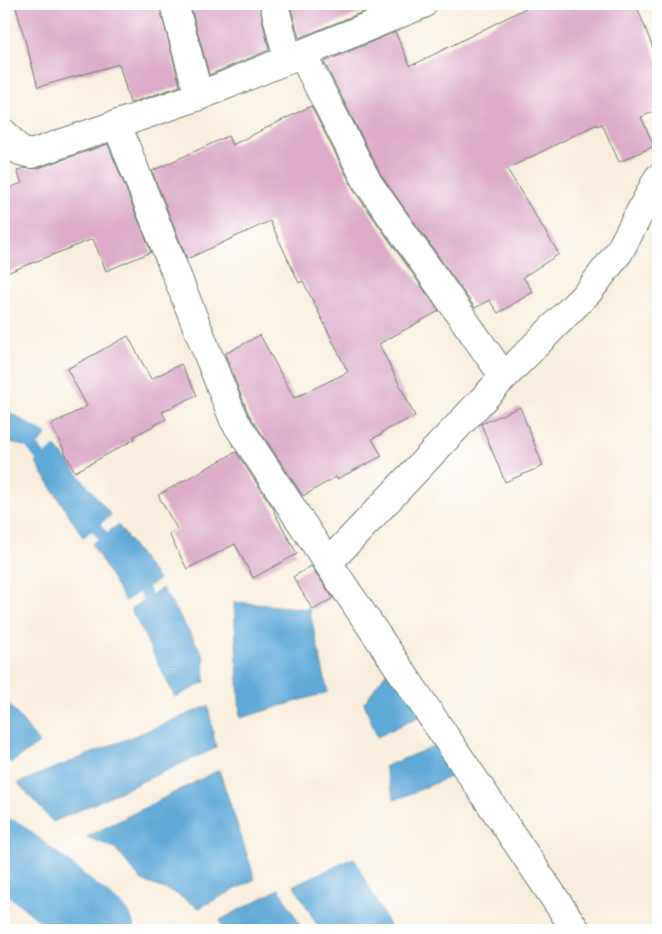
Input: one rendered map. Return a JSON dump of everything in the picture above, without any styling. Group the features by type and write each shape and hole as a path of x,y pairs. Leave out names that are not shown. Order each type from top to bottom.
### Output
{"street":[{"path":"174,4 199,96"},
{"path":"274,4 295,57 368,183 504,376"},
{"path":"4,133 20,151 31,154 199,96 423,4"},
{"path":"117,125 234,420 328,563 576,930"},
{"path":"328,563 504,376 589,290 619,252 658,178"}],"water":[{"path":"4,409 47,435 33,449 4,440"},
{"path":"55,446 111,515 83,537 36,463"},
{"path":"118,525 158,580 125,601 92,544"},
{"path":"162,588 204,656 205,682 175,697 131,609"},
{"path":"234,602 309,609 328,692 240,718"},
{"path":"393,663 422,715 377,737 364,703"},
{"path":"4,698 39,743 11,763 4,756"},
{"path":"208,706 216,748 53,822 18,783"},
{"path":"439,744 457,774 395,800 384,767"},
{"path":"219,770 255,879 199,908 173,892 142,881 115,848 87,837"},
{"path":"354,858 391,930 320,930 294,885"},
{"path":"279,889 303,930 223,930 220,920"}],"building":[{"path":"15,4 159,4 180,86 130,103 119,64 38,87"},
{"path":"190,4 259,4 269,50 209,75"},
{"path":"290,4 382,4 299,38"},
{"path":"534,4 636,4 658,61 658,110 641,117 654,146 619,162 602,124 597,126 597,124 507,169 559,254 523,277 533,292 498,313 489,300 475,308 381,175 324,62 395,32 410,65 415,64"},
{"path":"311,106 355,192 439,311 379,344 415,416 372,439 382,456 337,479 336,477 303,496 248,413 225,354 260,335 294,398 348,372 303,281 299,283 270,221 187,259 152,171 228,136 232,145"},
{"path":"108,144 151,252 106,271 93,239 4,274 4,190 22,183 17,171 23,168 36,169"},
{"path":"128,336 151,379 181,364 197,395 162,412 166,419 134,436 135,439 75,472 51,425 87,406 67,369"},
{"path":"520,407 543,466 505,482 481,424"},
{"path":"236,452 275,511 297,554 253,578 235,544 187,569 169,534 177,529 158,495"},
{"path":"311,566 333,598 313,610 293,577"}],"waterway":[{"path":"4,416 24,436 50,469"},
{"path":"86,515 112,547"},
{"path":"135,578 157,611"},
{"path":"4,851 102,930"}]}
